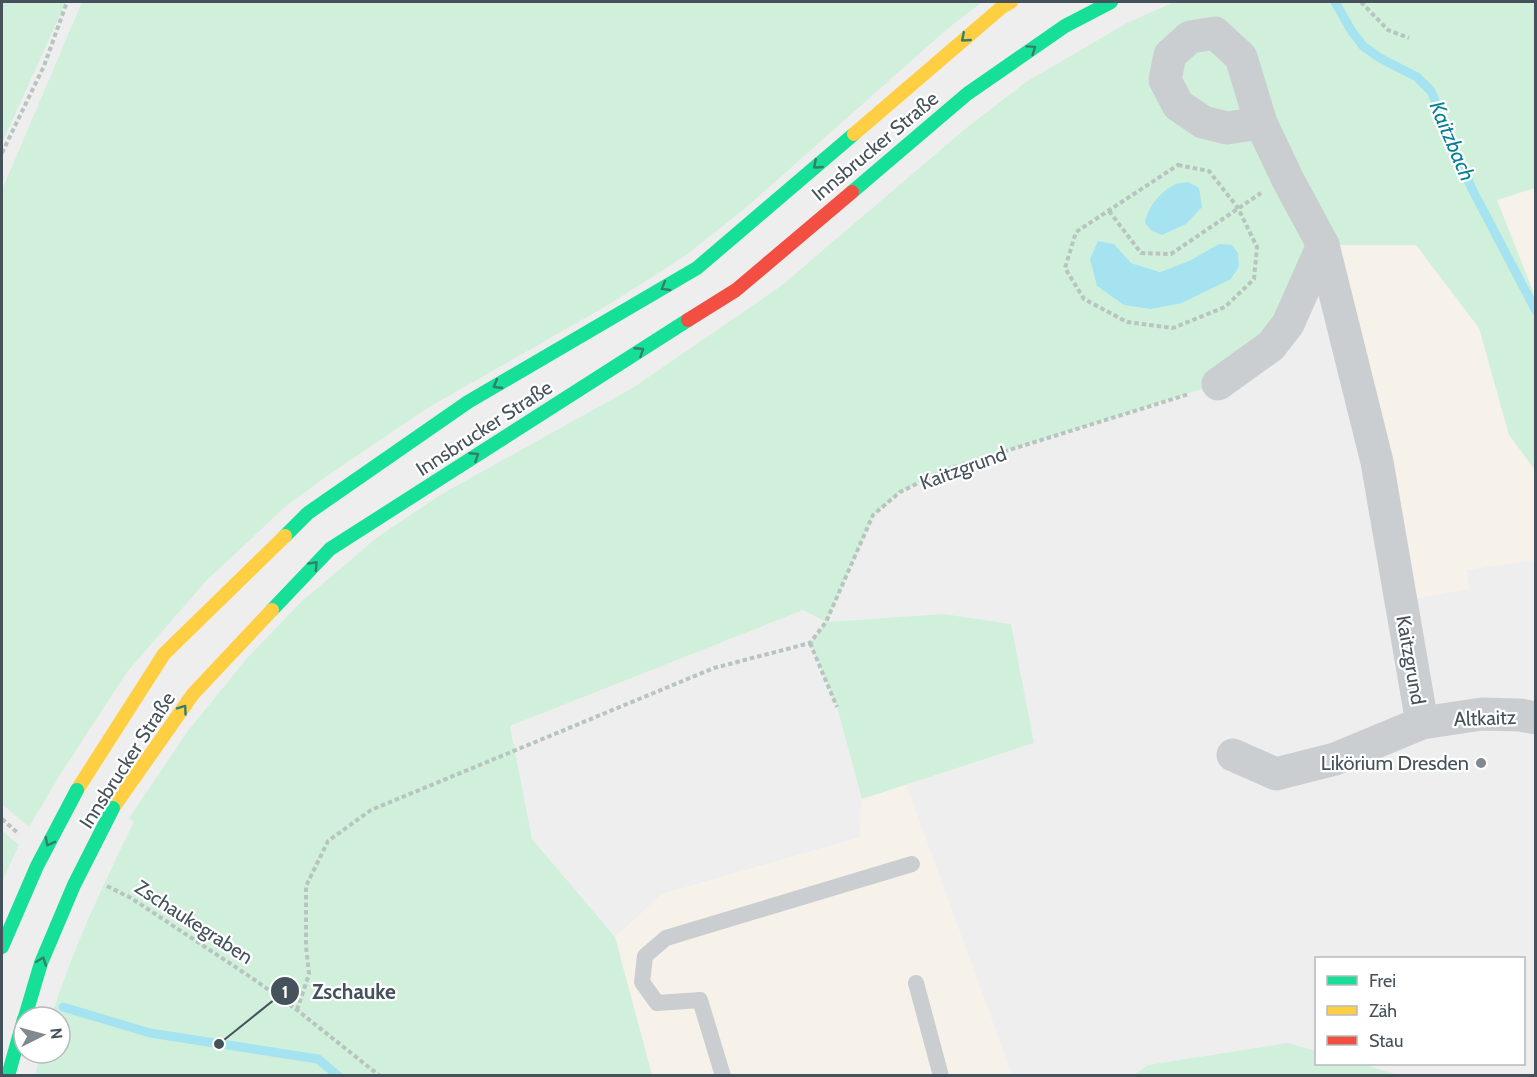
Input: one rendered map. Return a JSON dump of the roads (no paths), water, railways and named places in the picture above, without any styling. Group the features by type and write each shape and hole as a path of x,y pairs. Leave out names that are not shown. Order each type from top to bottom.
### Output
{"main road":[{"name":"Innsbrucker Straße","path":"2,947 37,866 77,790 164,654 308,513 468,402 697,268 1002,7 1011,2"},
{"name":"Innsbrucker Straße","path":"28,1005 40,963 74,885 113,808 193,694 330,549 736,290 966,94 1065,26 1111,2"},
{"name":"Innsbrucker Straße","path":"8,1076 12,1062"}],"street":[{"name":"Kaitzgrund","path":"1261,123 1323,245 1377,462 1422,723"},
{"path":"1218,384 1271,346 1288,324 1323,245"},
{"name":"Altkaitz","path":"1233,755 1276,774 1335,759 1422,723 1482,714 1520,715 1536,718"}],"lane":[{"path":"723,1076 700,1000 657,1003 642,982 645,956 666,938 912,864"},
{"path":"916,983 941,1076"}],"water":[{"path":"1188,182 1199,188 1202,207 1186,224 1162,235 1152,231 1145,223 1148,212 1155,201 1174,185"},
{"path":"1098,241 1114,244 1131,263 1160,272 1189,261 1219,244 1232,245 1238,253 1239,266 1231,279 1182,303 1151,309 1124,305 1097,286 1090,259"}],"waterway":[{"name":"Kaitzbach","path":"1335,2 1363,46 1380,58 1417,77 1431,91 1472,189 1536,311"},
{"path":"72,1010 150,1033 318,1059 338,1076"}],"place":[{"name":"Likörium Dresden","path":"1481,763"},
{"name":"Zschauke","path":"219,1044"}]}
